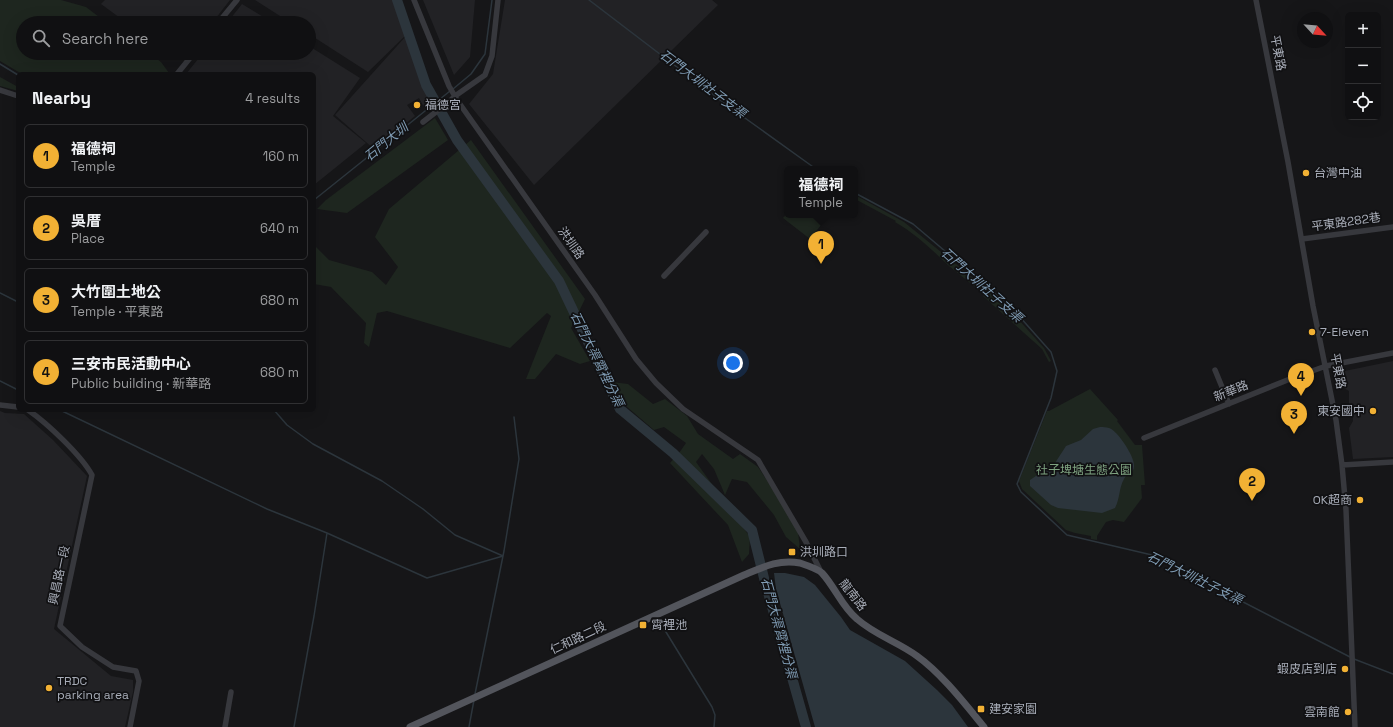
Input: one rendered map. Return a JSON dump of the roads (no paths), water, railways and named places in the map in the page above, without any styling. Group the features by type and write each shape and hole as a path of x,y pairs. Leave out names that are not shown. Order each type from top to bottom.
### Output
{"main road":[{"name":"仁和路二段","path":"410,727 766,565 782,561 800,564 821,572"},
{"name":"龍南路","path":"821,572 856,619 870,629 917,656 965,703 984,727"}],"street":[{"path":"224,16 237,0"},
{"name":"洪圳路","path":"414,0 449,86 595,295 636,359 656,383 683,410 758,460"},
{"path":"423,122 450,101 454,94 485,75 492,56 498,0"},
{"name":"平東路","path":"1256,0 1302,239 1313,306 1326,366 1342,465 1346,510 1355,727"},
{"path":"178,72 188,60"},
{"path":"0,90 16,95"},
{"name":"平東路282巷","path":"1302,239 1393,227"},
{"path":"664,276 706,232"},
{"name":"新華路","path":"1144,438 1326,366 1393,353"},
{"path":"1215,370 1229,404"},
{"path":"0,405 16,407"},
{"name":"興昌路一段","path":"31,412 37,416 73,452 89,469 92,475 60,626 82,647 113,667 136,671 139,681 130,727"},
{"name":"龍南路","path":"758,460 806,542 821,572"},
{"path":"1342,465 1393,462"},
{"path":"225,727 231,692"}],"waterway":[{"name":"石門大渠霄裡分渠","path":"397,0 426,85 457,140 559,281 620,409 673,453 752,530 765,582 806,727"},
{"name":"石門大圳","path":"453,89 471,74 485,54 492,0"},
{"name":"石門大圳社子支渠","path":"589,0 724,103 812,166"},
{"name":"石門大圳","path":"0,64 16,74"},
{"name":"石門大圳","path":"316,198 450,91"},
{"name":"石門大圳社子支渠","path":"858,195 913,224 1010,306 1051,352 1057,371 1051,398 1017,484 1021,492 1067,535 1152,555 1350,657"},
{"path":"0,293 16,301"},
{"path":"0,381 16,389"},
{"path":"64,412 267,509 327,533 427,578 503,556"},
{"path":"276,412 287,425 313,444 382,481 423,509 455,535 503,556"},
{"path":"475,694 504,551 519,459 514,417"},
{"path":"294,727 327,533"},
{"path":"658,619 712,707 715,715 714,727"},
{"path":"1354,659 1393,674"},
{"path":"469,727 474,700"}],"place":[{"name":"福德宮","path":"417,105"},
{"name":"台灣中油","path":"1306,173"},
{"name":"福德祠","path":"821,264"},
{"name":"7-Eleven","path":"1312,332"},
{"name":"三安市民活動中心","path":"1301,396"},
{"name":"東安國中","path":"1373,411"},
{"name":"大竹圍土地公","path":"1294,434"},
{"name":"OK超商","path":"1360,500"},
{"name":"吳厝","path":"1252,501"},
{"name":"洪圳路口","path":"792,552"},
{"name":"霄裡池","path":"643,625"},
{"name":"蝦皮店到店","path":"1345,669"},
{"name":"TRDC parking area","path":"49,688"},
{"name":"建安家園","path":"981,709"},
{"name":"雲南館","path":"1348,712"}],"park label":[{"name":"社子埤塘生態公園","path":"1084,470"}]}
